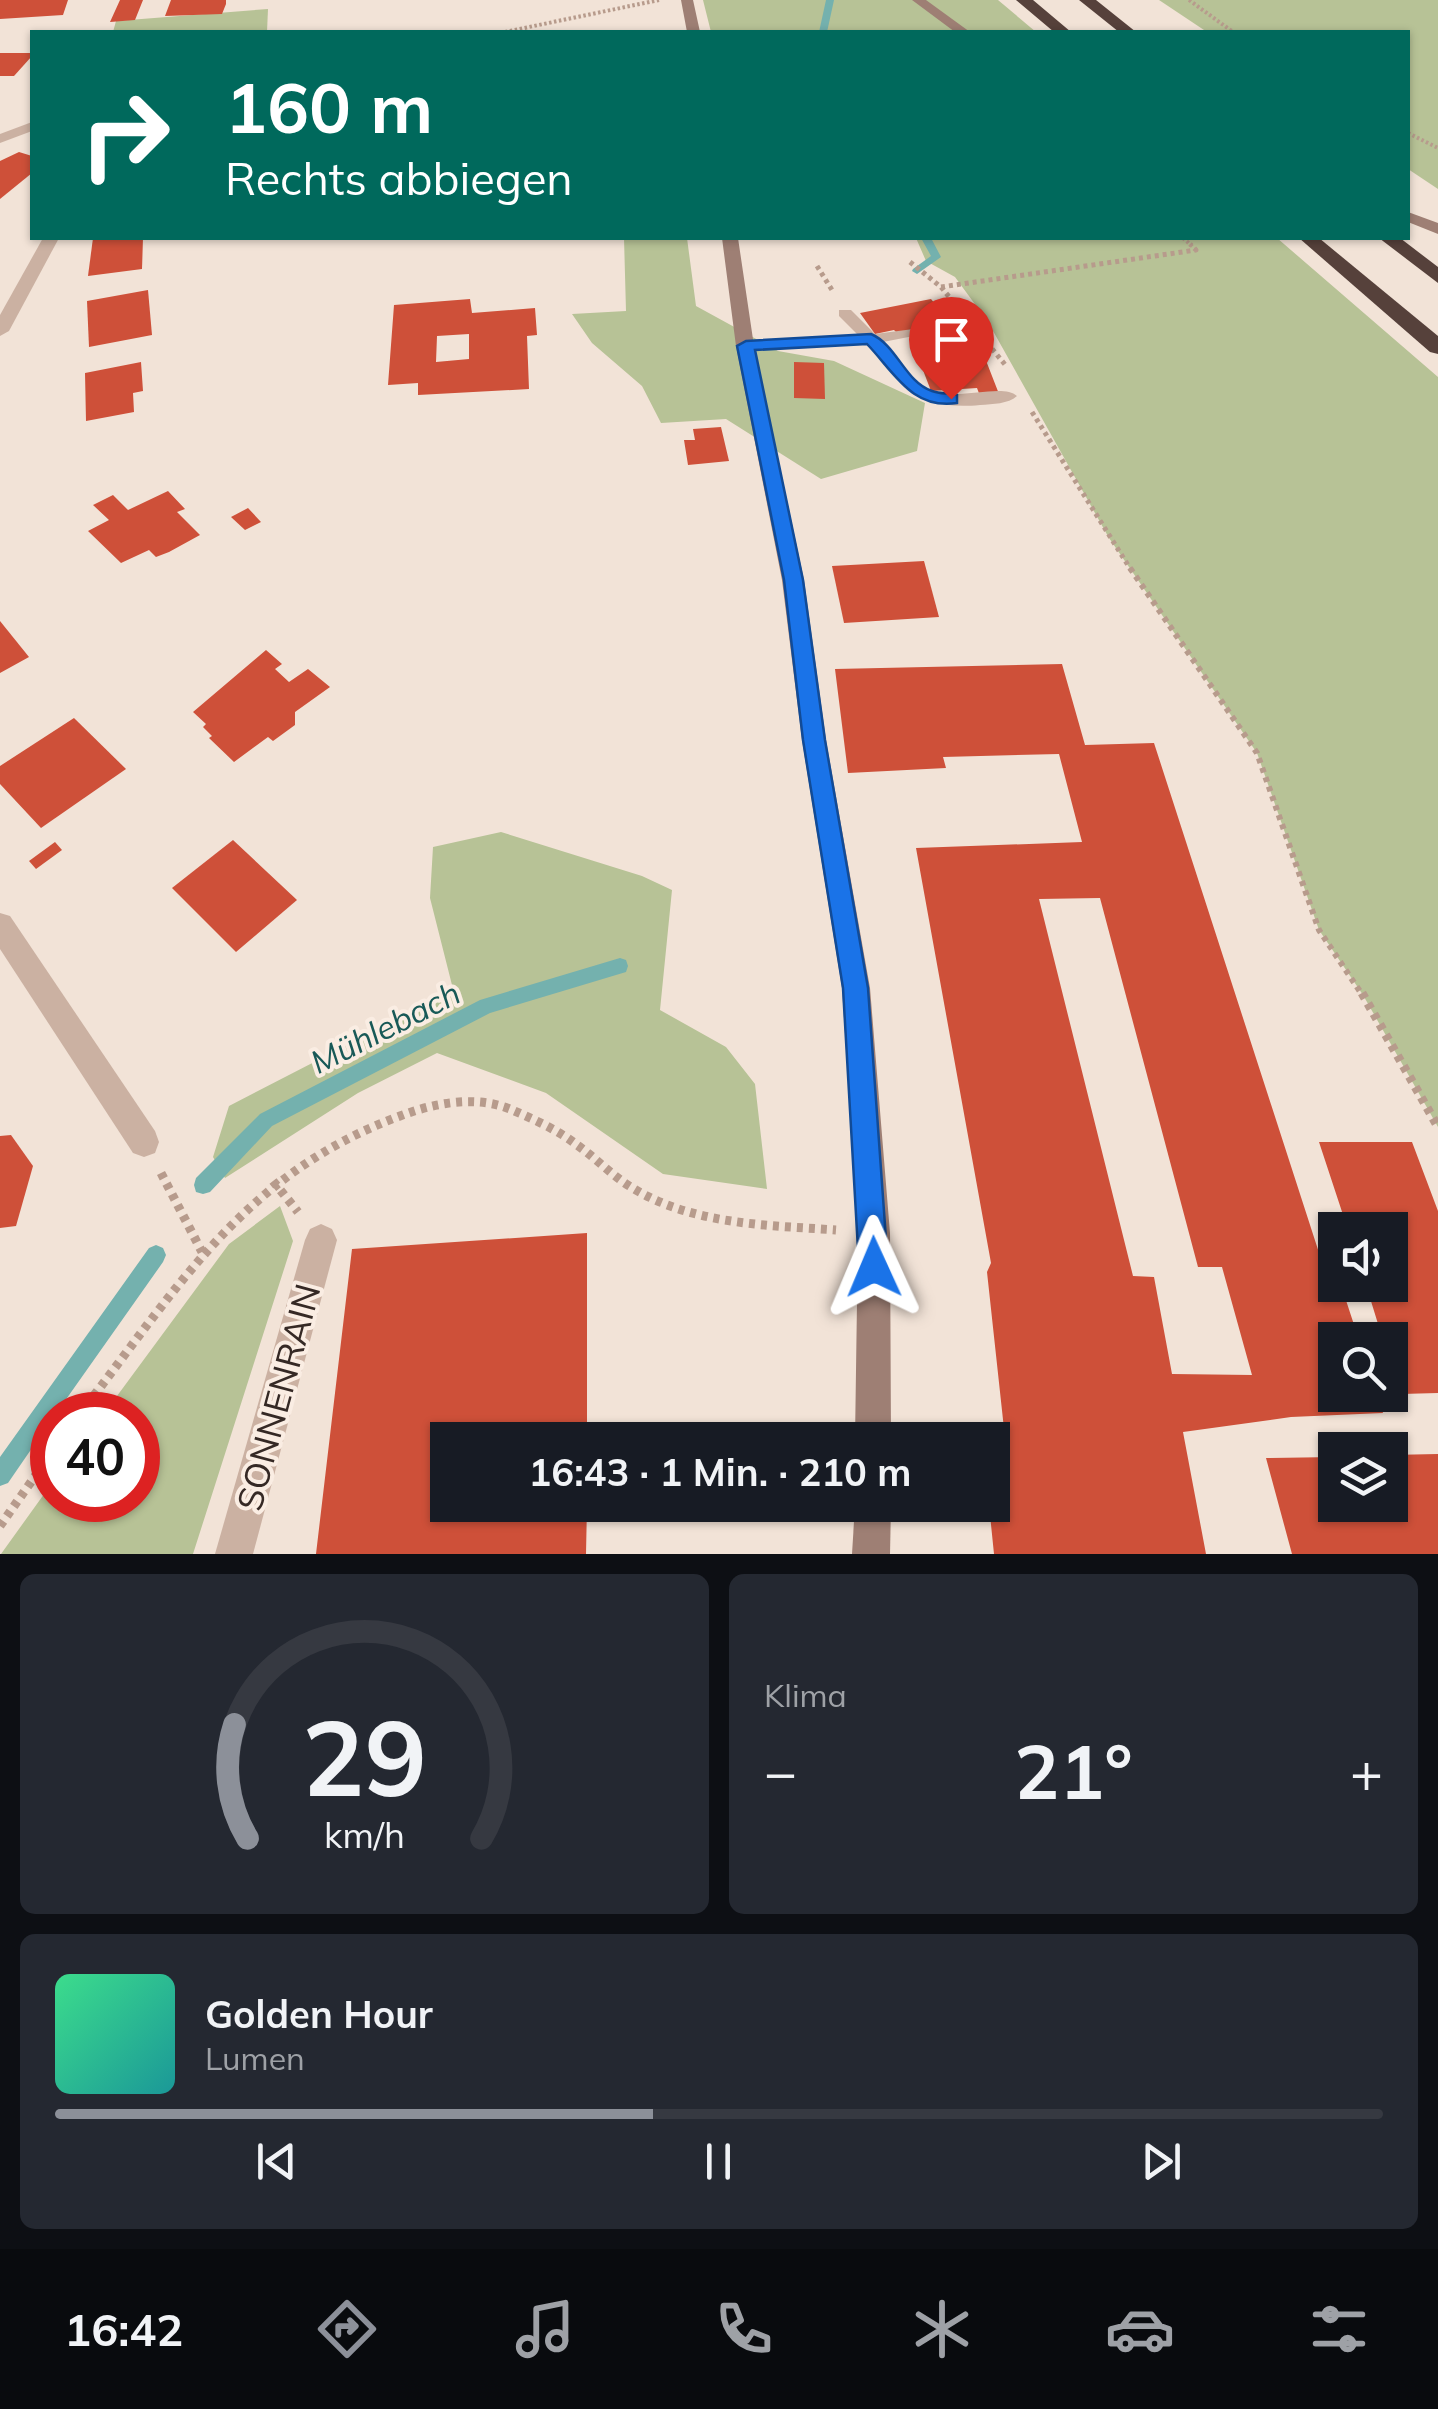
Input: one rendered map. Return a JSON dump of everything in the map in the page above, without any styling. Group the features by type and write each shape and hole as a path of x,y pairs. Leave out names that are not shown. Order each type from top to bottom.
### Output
{"highway":[{"path":"1024,0 1061,30"},
{"path":"1087,0 1125,30"},
{"path":"1310,240 1438,347"},
{"path":"1391,240 1438,277"}],"street":[{"path":"687,0 694,30"},
{"path":"918,0 960,30"},
{"path":"0,139 30,127"},
{"path":"1410,217 1438,229"},
{"path":"0,331 50,240"},
{"path":"730,240 746,346 794,580 814,740 856,988 874,1232 873,1422"},
{"path":"0,925 144,1142"},
{"name":"SONNENRAIN","path":"234,1554 321,1240"},
{"path":"871,1554 872,1522"}],"lane":[{"path":"846,313 897,366 908,384 927,396 976,402 1009,396"},
{"path":"746,346 871,339 923,330"}],"path":[{"path":"516,30 659,0"},
{"path":"1189,0 1229,30"},
{"path":"1410,134 1438,148"},
{"path":"941,287 1196,250 1185,240"},
{"path":"910,262 941,287 1004,360 1011,376 1009,396 1034,414 1109,538 1257,753 1319,930 1363,995 1438,1128"},
{"path":"98,1392 202,1252 273,1182 372,1122 454,1101 492,1103 558,1132 632,1188 702,1219 842,1230"},
{"path":"144,1142 202,1252"},
{"path":"0,1526 30,1483"}],"green space":[{"path":"703,0 998,0 1034,30 710,30"},
{"path":"1159,0 1438,0 1438,189 1410,170 1410,30 1204,30"},
{"path":"268,9 267,30 114,30 116,21"},
{"path":"624,240 687,240 696,306 778,351 834,361 925,403 917,451 821,479 726,419 661,423 642,386 592,343 572,314 626,311"},
{"path":"917,240 1279,240 1438,377 1438,1127 1363,995 1319,930 1257,753 1109,538 988,322 955,277 926,261"},
{"path":"501,832 642,876 672,890 660,1010 726,1047 755,1084 767,1189 663,1174 546,1093 437,1053 358,1093 225,1178 213,1157 229,1106 421,1007 452,985 430,898 433,847"},
{"path":"280,1206 293,1241 193,1554 1,1554 30,1514 30,1522 160,1522 160,1392 120,1392 229,1244"}],"building":[{"path":"0,0 68,0 63,15 0,19"},
{"path":"120,0 143,0 135,20 110,22"},
{"path":"171,0 226,0 226,4 222,14 165,16"},
{"path":"0,53 30,53 14,76 0,76"},
{"path":"19,152 30,155 30,175 0,199 0,161"},
{"path":"93,240 143,240 142,269 88,276"},
{"path":"148,290 152,335 89,347 87,301"},
{"path":"470,299 472,313 535,308 537,335 527,336 529,389 418,395 418,383 388,385 394,305","holes":["469,334 469,359 436,362 437,336"]},
{"path":"931,299 947,319 898,334 894,330 875,334 860,313"},
{"path":"964,340 972,359 985,358 999,394 980,396 977,388 931,391 913,344"},
{"path":"141,362 143,391 133,393 134,412 86,421 85,373"},
{"path":"794,362 824,363 825,399 794,398"},
{"path":"721,427 729,461 688,465 684,440 695,440 693,429"},
{"path":"168,491 185,509 177,512 200,535 169,552 156,557 149,550 121,563 88,531 109,520 93,505 113,495 128,510"},
{"path":"248,508 261,522 245,530 231,517"},
{"path":"924,561 939,617 844,623 832,566"},
{"path":"0,621 29,657 0,673"},
{"path":"266,650 282,664 275,669 289,682 308,669 330,687 295,712 295,725 273,741 268,737 234,762 209,738 212,736 203,727 206,724 193,712"},
{"path":"1062,664 1085,745 1154,743 1318,1250 1318,1302 1347,1302 1353,1322 1318,1322 1318,1412 1383,1413 1291,1417 1183,1432 1206,1554 994,1554 991,1522 1010,1522 1010,1422 1003,1422 987,1272 991,1263 916,848 1082,842 1059,754 943,757 946,768 848,773 835,669","holes":["1100,898 1198,1267 1222,1267 1252,1375 1172,1374 1154,1277 1133,1276 1039,899"]},
{"path":"74,718 126,769 41,828 0,784 0,766"},
{"path":"233,840 297,900 236,952 172,888"},
{"path":"55,842 62,850 36,869 29,861"},
{"path":"11,1135 33,1166 16,1226 0,1228 0,1136"},
{"path":"1319,1142 1412,1142 1438,1211 1438,1393 1408,1394 1408,1322 1377,1322 1371,1302 1408,1302 1408,1212 1342,1212"},
{"path":"587,1233 587,1422 430,1422 430,1522 587,1522 586,1554 316,1554 352,1249"},
{"path":"1438,1454 1438,1554 1292,1554 1266,1458 1318,1457 1318,1522 1408,1522 1408,1455"}],"waterway":[{"name":"Mühlebach","path":"823,30 830,0"},
{"name":"Mühlebach","path":"917,271 936,257 927,240"},
{"name":"Mühlebach","path":"203,1185 266,1120 486,1006 620,966"},
{"name":"Mühlebach","path":"0,1475 156,1255"}],"route":[{"path":"874,1267 856,988 814,740 794,580 746,346 871,339 908,384 927,396 951,399"}]}
